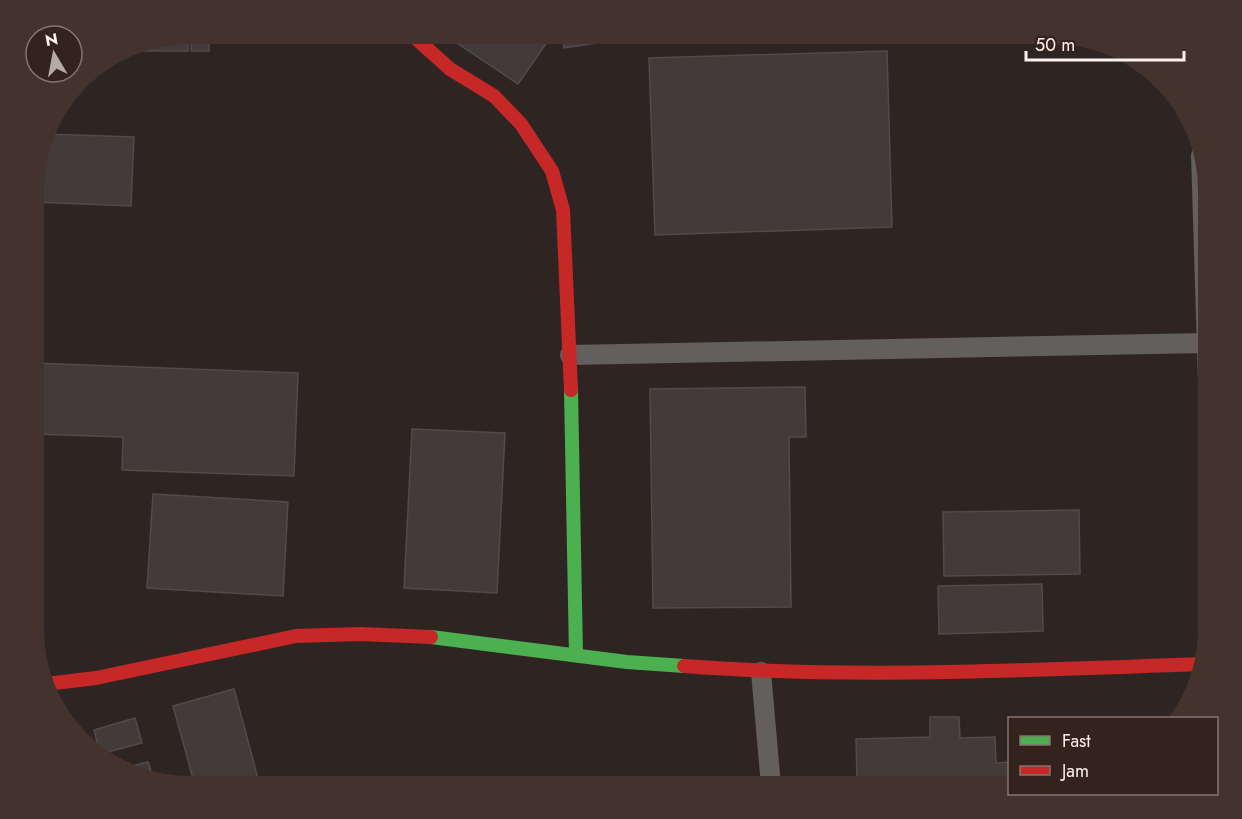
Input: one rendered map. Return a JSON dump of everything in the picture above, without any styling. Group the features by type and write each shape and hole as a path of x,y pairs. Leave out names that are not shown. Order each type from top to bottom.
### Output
{"street":[{"path":"422,44 450,69 495,96 521,124 552,171 563,210 570,355 576,655"},
{"path":"570,355 1198,343"},
{"path":"54,683 96,678 296,636 360,634 424,636 627,662 761,672 1013,670 1194,664"},
{"path":"761,672 770,775"}],"building":[{"path":"188,44 188,51 144,51 161,46"},
{"path":"191,44 209,44 209,51 191,51"},
{"path":"458,44 546,44 518,84"},
{"path":"563,44 591,44 564,48"},
{"path":"887,51 892,227 655,235 649,58"},
{"path":"55,134 134,137 131,206 44,202 48,152"},
{"path":"44,363 298,373 294,476 122,470 123,437 44,434"},
{"path":"805,387 806,437 789,437 791,607 653,608 650,389"},
{"path":"412,429 505,433 497,593 404,588"},
{"path":"153,494 288,502 283,596 147,588"},
{"path":"1079,510 1080,574 944,576 943,512"},
{"path":"1042,584 1043,631 939,634 938,586"},
{"path":"234,689 257,776 192,776 173,706"},
{"path":"930,717 959,717 960,738 995,737 996,763 1008,762 1008,775 857,775 856,739 930,737"},
{"path":"135,718 142,743 110,751 97,742 94,730"},
{"path":"148,762 151,771 143,768 136,765"}],"traffic: fast":[{"path":"571,390 576,655"},
{"path":"431,637 627,662 684,666"}],"traffic: jam":[{"path":"422,44 450,69 494,96 521,124 552,171 563,210 571,390"},
{"path":"54,683 96,678 296,636 360,634 431,637"},
{"path":"684,666 877,673 1194,664"}]}
